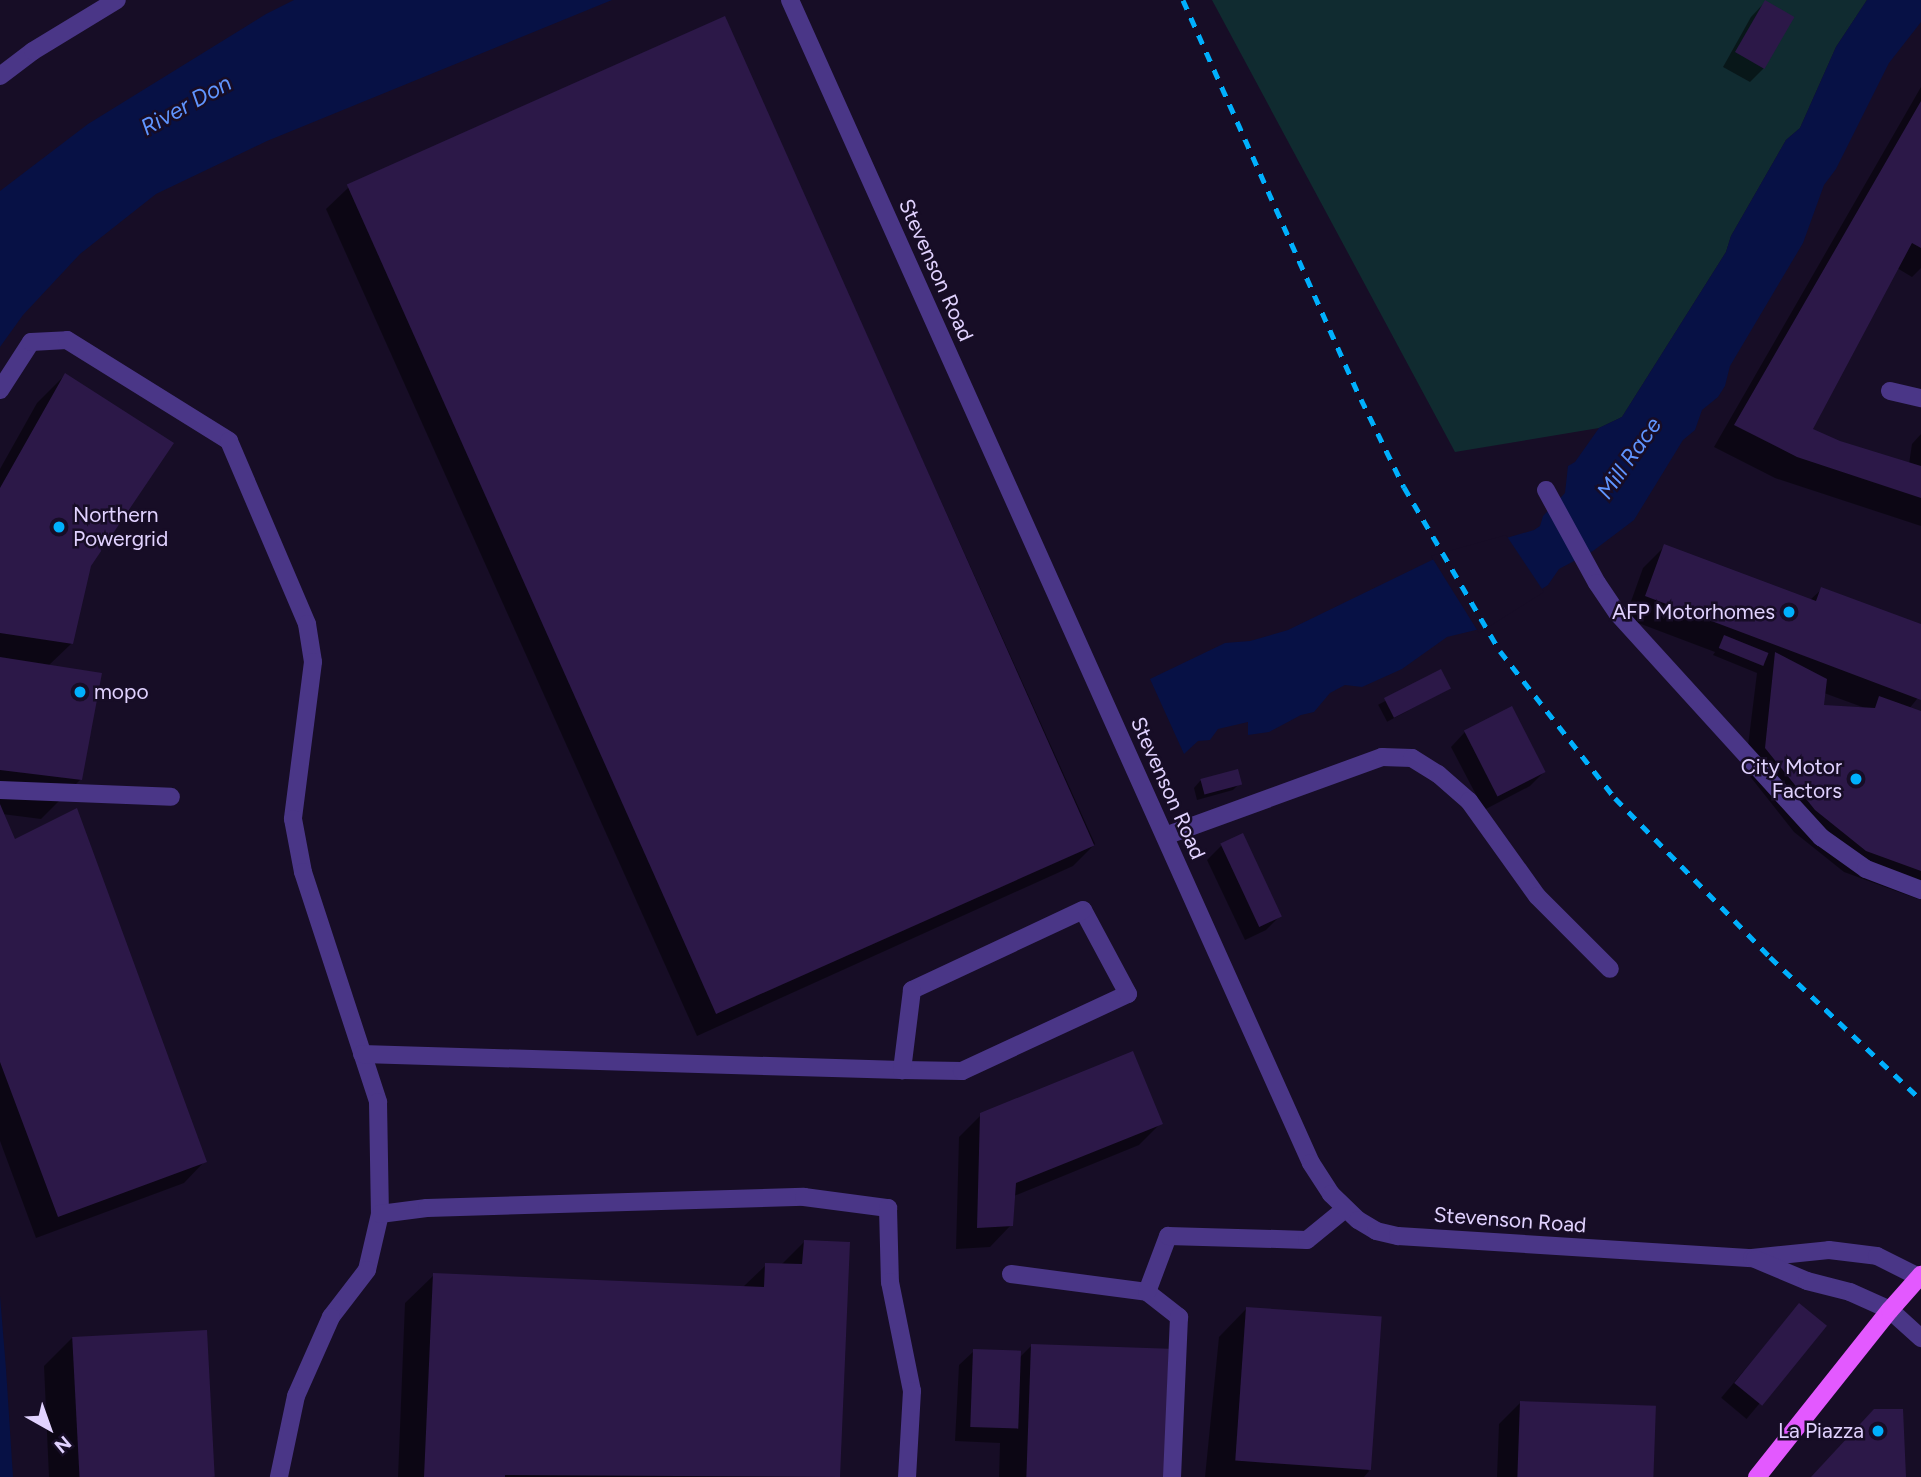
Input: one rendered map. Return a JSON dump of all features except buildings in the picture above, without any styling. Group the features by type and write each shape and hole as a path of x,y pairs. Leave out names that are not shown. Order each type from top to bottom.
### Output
{"main road":[{"path":"1758,1477 1920,1276"}],"street":[{"path":"0,76 33,51 117,0"},
{"name":"Stevenson Road","path":"790,0 1311,1163 1331,1194 1345,1209 1376,1231 1398,1236 1752,1258 1829,1250 1877,1256 1920,1276"},
{"path":"0,390 30,342 68,340 229,441 307,624 313,663 293,819 303,872 377,1102 380,1214 367,1270 331,1317 296,1396 279,1477"},
{"path":"1890,391 1921,398"},
{"path":"1546,490 1597,583 1641,642 1821,837 1846,858 1866,869 1921,890"},
{"path":"1165,836 1382,757 1412,758 1438,774 1468,801 1537,896 1610,970"},
{"path":"0,790 171,797"},
{"path":"362,1054 902,1070 962,1071 1128,994 1083,910 912,990 902,1070"},
{"path":"380,1214 427,1208 804,1197 888,1208 890,1282 912,1391 907,1477"},
{"path":"1146,1292 1168,1236 1307,1240 1345,1209"},
{"name":"Stevenson Road","path":"1752,1258 1807,1281 1850,1292 1890,1310 1921,1338"},
{"path":"1011,1273 1146,1292 1179,1317 1172,1477"}],"green space":[{"path":"1212,0 1867,0 1836,47 1800,128 1786,140 1731,236 1726,252 1622,417 1599,428 1455,452"}],"water":[{"name":"River Don","path":"294,0 612,0 267,141 156,194 80,254 23,315 0,347 0,191 88,124 266,14"},
{"name":"Mill Race","path":"1867,0 1921,0 1921,22 1889,63 1836,169 1824,185 1803,243 1730,366 1725,386 1718,397 1702,410 1695,430 1683,440 1634,520 1593,551 1559,569 1548,585 1480,629 1447,637 1402,669 1362,687 1345,685 1330,693 1314,712 1301,715 1269,732 1248,735 1248,722 1218,729 1210,740 1198,741 1184,754 1150,679 1225,643 1250,641 1288,630 1434,559 1540,526 1543,516 1565,493 1568,466 1575,462 1599,428 1622,417 1726,252 1731,236 1786,140 1800,128 1836,47"},
{"path":"0,1296 6,1369 13,1477 0,1477"}],"pier":[{"path":"1506,535 1544,592 1479,633 1431,556"}],"railway":[{"path":"1183,0 1361,399 1404,487 1500,651 1615,798 1770,957 1921,1100"}],"place":[{"name":"Northern Powergrid","path":"59,527"},
{"name":"AFP Motorhomes","path":"1789,612"},
{"name":"mopo","path":"80,692"},
{"name":"City Motor Factors","path":"1856,779"},
{"name":"La Piazza","path":"1878,1431"}]}
